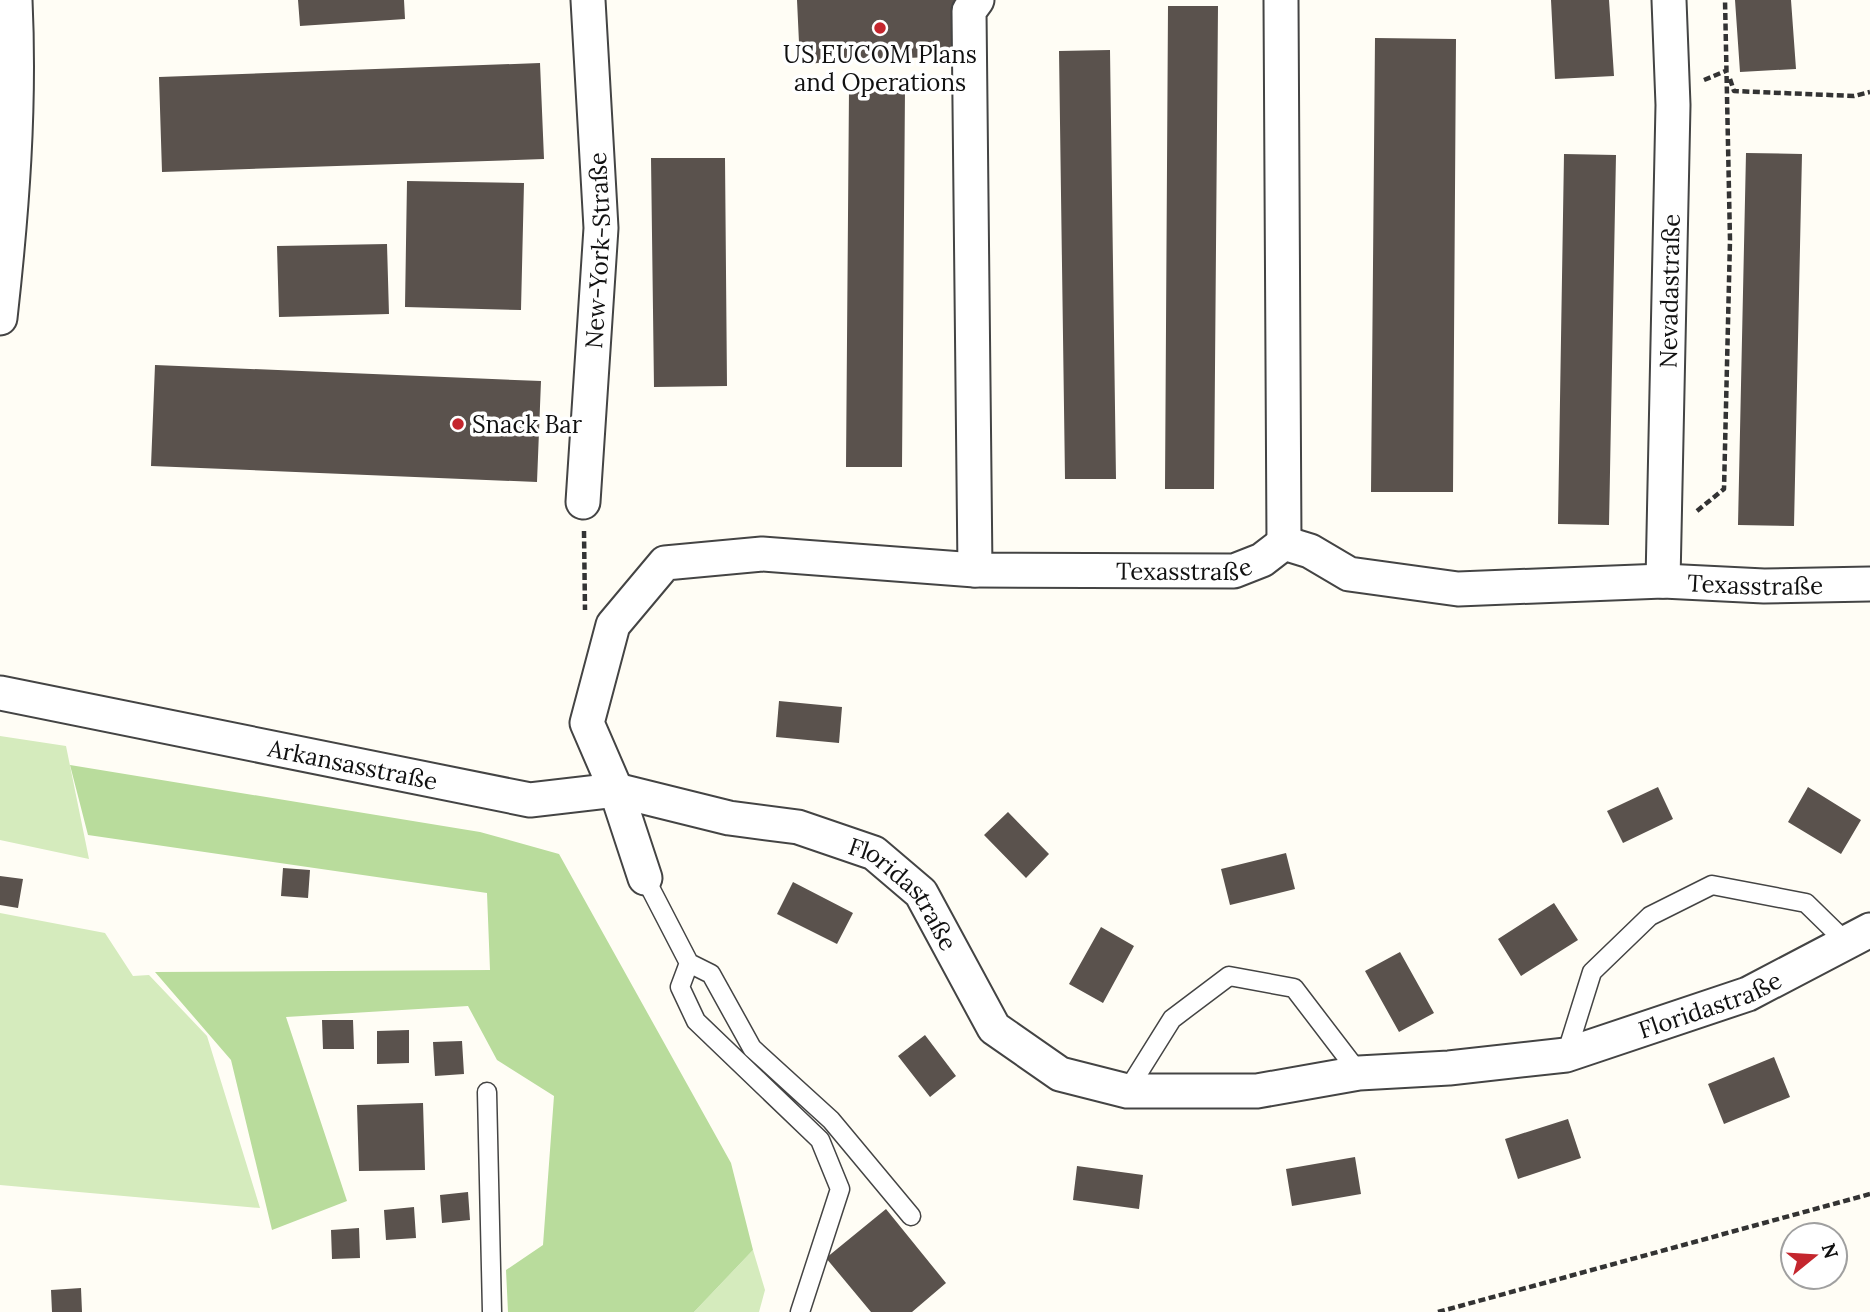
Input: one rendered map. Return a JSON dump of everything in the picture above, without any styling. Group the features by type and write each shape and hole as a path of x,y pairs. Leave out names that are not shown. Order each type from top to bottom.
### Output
{"street":[{"path":"0,318 17,132 15,0"},
{"name":"New-York-Straße","path":"583,502 601,228 588,0"},
{"path":"975,570 969,11 978,0"},
{"path":"1281,0 1283,542"},
{"name":"Nevadastraße","path":"1663,582 1673,94 1669,0"},
{"name":"Texasstraße","path":"617,790 587,723 613,625 664,563 762,554 975,570 1234,571 1262,560 1283,542 1310,551 1349,574 1458,589 1663,582 1764,586 1870,584"},
{"name":"Arkansasstraße","path":"0,693 530,800 617,790"},
{"path":"617,790 645,878"},
{"name":"Floridastraße","path":"617,790 729,818 798,827 874,853 921,893 994,1028 1060,1074 1127,1091 1257,1091 1359,1073 1450,1068 1566,1055 1748,994 1859,937"}],"lane":[{"path":"645,878 689,963 711,974 752,1048 831,1120 911,1216"},
{"name":"Floridastraße","path":"1566,1055 1592,972 1650,916 1712,885 1806,903 1859,937"},
{"path":"689,963 680,987 696,1021 820,1140 840,1189 800,1312"},
{"path":"1127,1091 1172,1019 1229,976 1294,988 1359,1073"},
{"path":"487,1092 492,1312"}],"path":[{"path":"1673,94 1728,70 1734,91 1854,96 1870,92"},
{"path":"1438,1312 1870,1194"}],"green space":[{"path":"0,736 66,746 89,859 0,840"},
{"path":"70,765 480,832 559,854 731,1163 753,1250 694,1312 508,1312 506,1270 543,1245 554,1096 497,1060 468,1006 286,1017 347,1201 272,1230 231,1060 155,972 490,970 487,893 88,835"},
{"path":"0,913 105,933 133,976 149,975 207,1036 260,1208 0,1185"},
{"path":"753,1250 765,1290 759,1312 694,1312"}],"building":[{"path":"298,0 404,0 405,19 300,26"},
{"name":"US EUCOM Plans and Operations","path":"797,0 960,0 963,55 800,64"},
{"path":"1551,0 1609,0 1614,76 1555,79"},
{"path":"1735,0 1791,0 1796,69 1740,72"},
{"path":"1168,6 1218,6 1214,489 1165,489"},
{"path":"1375,38 1456,39 1453,492 1371,492"},
{"path":"1110,50 1116,479 1065,479 1059,51"},
{"path":"540,63 544,159 162,172 159,77"},
{"path":"849,89 905,89 902,467 846,467"},
{"path":"1746,153 1802,154 1794,526 1738,525"},
{"path":"1564,154 1616,155 1609,525 1558,524"},
{"path":"651,158 725,158 727,386 654,387"},
{"path":"407,181 524,183 521,310 405,307"},
{"path":"387,244 389,314 279,317 277,246"},
{"path":"155,365 541,381 537,482 151,466"},
{"path":"779,701 842,707 839,743 776,737"},
{"path":"1658,787 1673,819 1623,843 1607,811"},
{"path":"1808,787 1861,820 1841,854 1788,822"},
{"path":"1008,812 1049,854 1026,878 984,835"},
{"path":"1286,853 1295,889 1230,905 1221,869"},
{"path":"283,868 310,870 308,898 281,896"},
{"path":"0,876 23,879 18,908 0,905"},
{"path":"793,882 853,913 837,944 777,914"},
{"path":"1554,903 1578,940 1521,976 1498,939"},
{"path":"1101,927 1134,946 1103,1003 1069,984"},
{"path":"1400,952 1434,1013 1399,1032 1365,971"},
{"path":"322,1020 353,1020 354,1049 323,1049"},
{"path":"409,1030 409,1063 377,1064 377,1031"},
{"path":"925,1035 956,1076 930,1097 898,1056"},
{"path":"462,1041 464,1074 435,1076 433,1042"},
{"path":"1774,1057 1790,1097 1724,1124 1708,1084"},
{"path":"423,1103 425,1170 359,1171 357,1105"},
{"path":"1568,1119 1581,1158 1518,1179 1505,1139"},
{"path":"1355,1157 1361,1194 1292,1206 1286,1169"},
{"path":"1077,1166 1143,1175 1139,1209 1073,1200"},
{"path":"468,1192 470,1220 442,1223 440,1195"},
{"path":"414,1207 416,1238 386,1240 384,1210"},
{"path":"886,1209 946,1283 912,1312 871,1312 826,1258"},
{"path":"359,1228 360,1258 332,1259 331,1230"},
{"path":"81,1288 82,1312 52,1312 51,1290"}],"place":[{"name":"US EUCOM Plans and Operations","path":"880,28"},
{"name":"Snack Bar","path":"458,424"}]}
